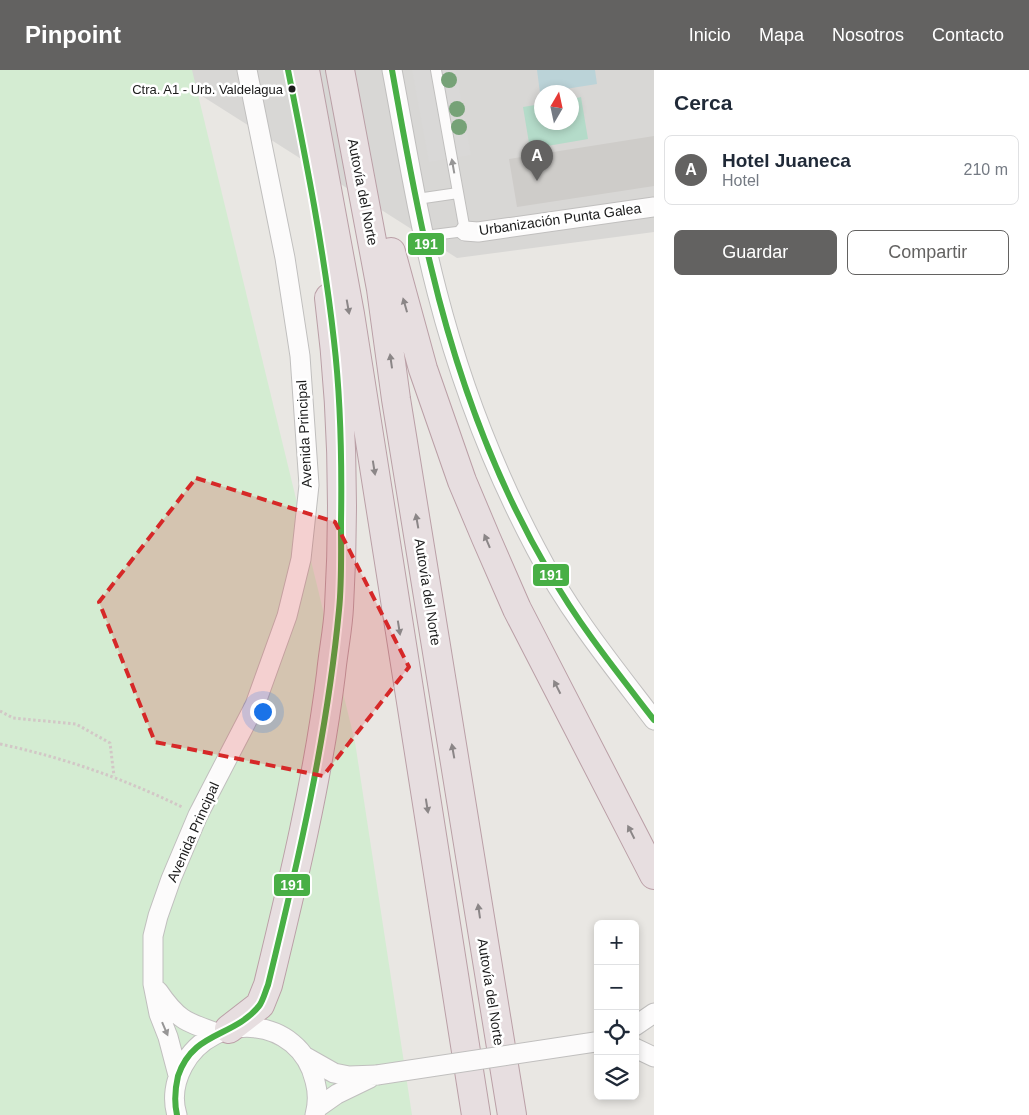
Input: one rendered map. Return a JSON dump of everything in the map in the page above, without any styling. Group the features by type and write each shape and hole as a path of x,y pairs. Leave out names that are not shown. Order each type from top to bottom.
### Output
{"highway":[{"path":"223,1031 260,1005 268,985 307,816 325,719 339,608 341,462 337,367 306,156 288,70"},
{"path":"305,70 350,314 476,1115"},
{"name":"Autovía del Norte","path":"340,70 381,290 396,399 512,1115"},
{"path":"357,70 394,268 423,369 462,481 517,609 654,875"}],"street":[{"name":"Avenida Principal","path":"178,1075 168,1037 159,1014 153,984 153,936 158,916 198,815 255,705 287,616 301,559 309,485 300,356 285,258 247,70"},
{"path":"392,70 437,292 457,364 476,418 508,494 536,550 585,629 654,720"},
{"name":"Urbanización Punta Galea","path":"465,231 478,232 654,206"},
{"path":"153,984 172,1011 191,1024 223,1031"},
{"path":"639,1023 654,1013"},
{"path":"177,1115 175,1093 178,1075 187,1058 200,1043 223,1031 250,1027 270,1031 289,1041 304,1056 334,1073 348,1076 377,1075 594,1042"},
{"path":"639,1050 654,1056"},
{"path":"304,1056 313,1072 317,1090 316,1112"},
{"path":"316,1112 337,1094 377,1075"}],"lane":[{"path":"425,236 465,231 436,70"},
{"path":"417,200 458,193"}],"path":[{"path":"0,712 14,718 76,724 110,743 114,776"},
{"path":"0,744 39,752 114,776 198,815"}],"highlighted area":[{"path":"196,478 335,522 409,667 323,776 155,742 99,602"}],"shaded area":[{"path":"161,70 654,70 654,232 457,258"},
{"path":"412,70 456,70 471,155 429,162"}],"green space":[{"path":"0,70 192,70 355,742 412,1115 0,1115"},
{"path":"579,97 581,97 588,139 530,149 523,107 534,105 534,130 579,130"}],"water":[{"path":"537,70 595,70 597,84 579,87 579,85 539,85"}],"building":[{"path":"654,136 654,186 517,207 509,159"}],"transit line":[{"name":"191","path":"177,1115 176,1086 178,1076 185,1061 203,1043 249,1016 259,1006 268,985 310,799 334,658 341,588 340,409 330,307 320,239 288,70"},
{"name":"191","path":"392,70 420,218 441,307 465,385 494,462 529,536 561,592 599,648 654,720"}],"place":[{"name":"Ctra. A1 - Urb. Valdelagua","path":"292,89"},
{"name":"Hotel Juaneca","path":"537,181"}]}
